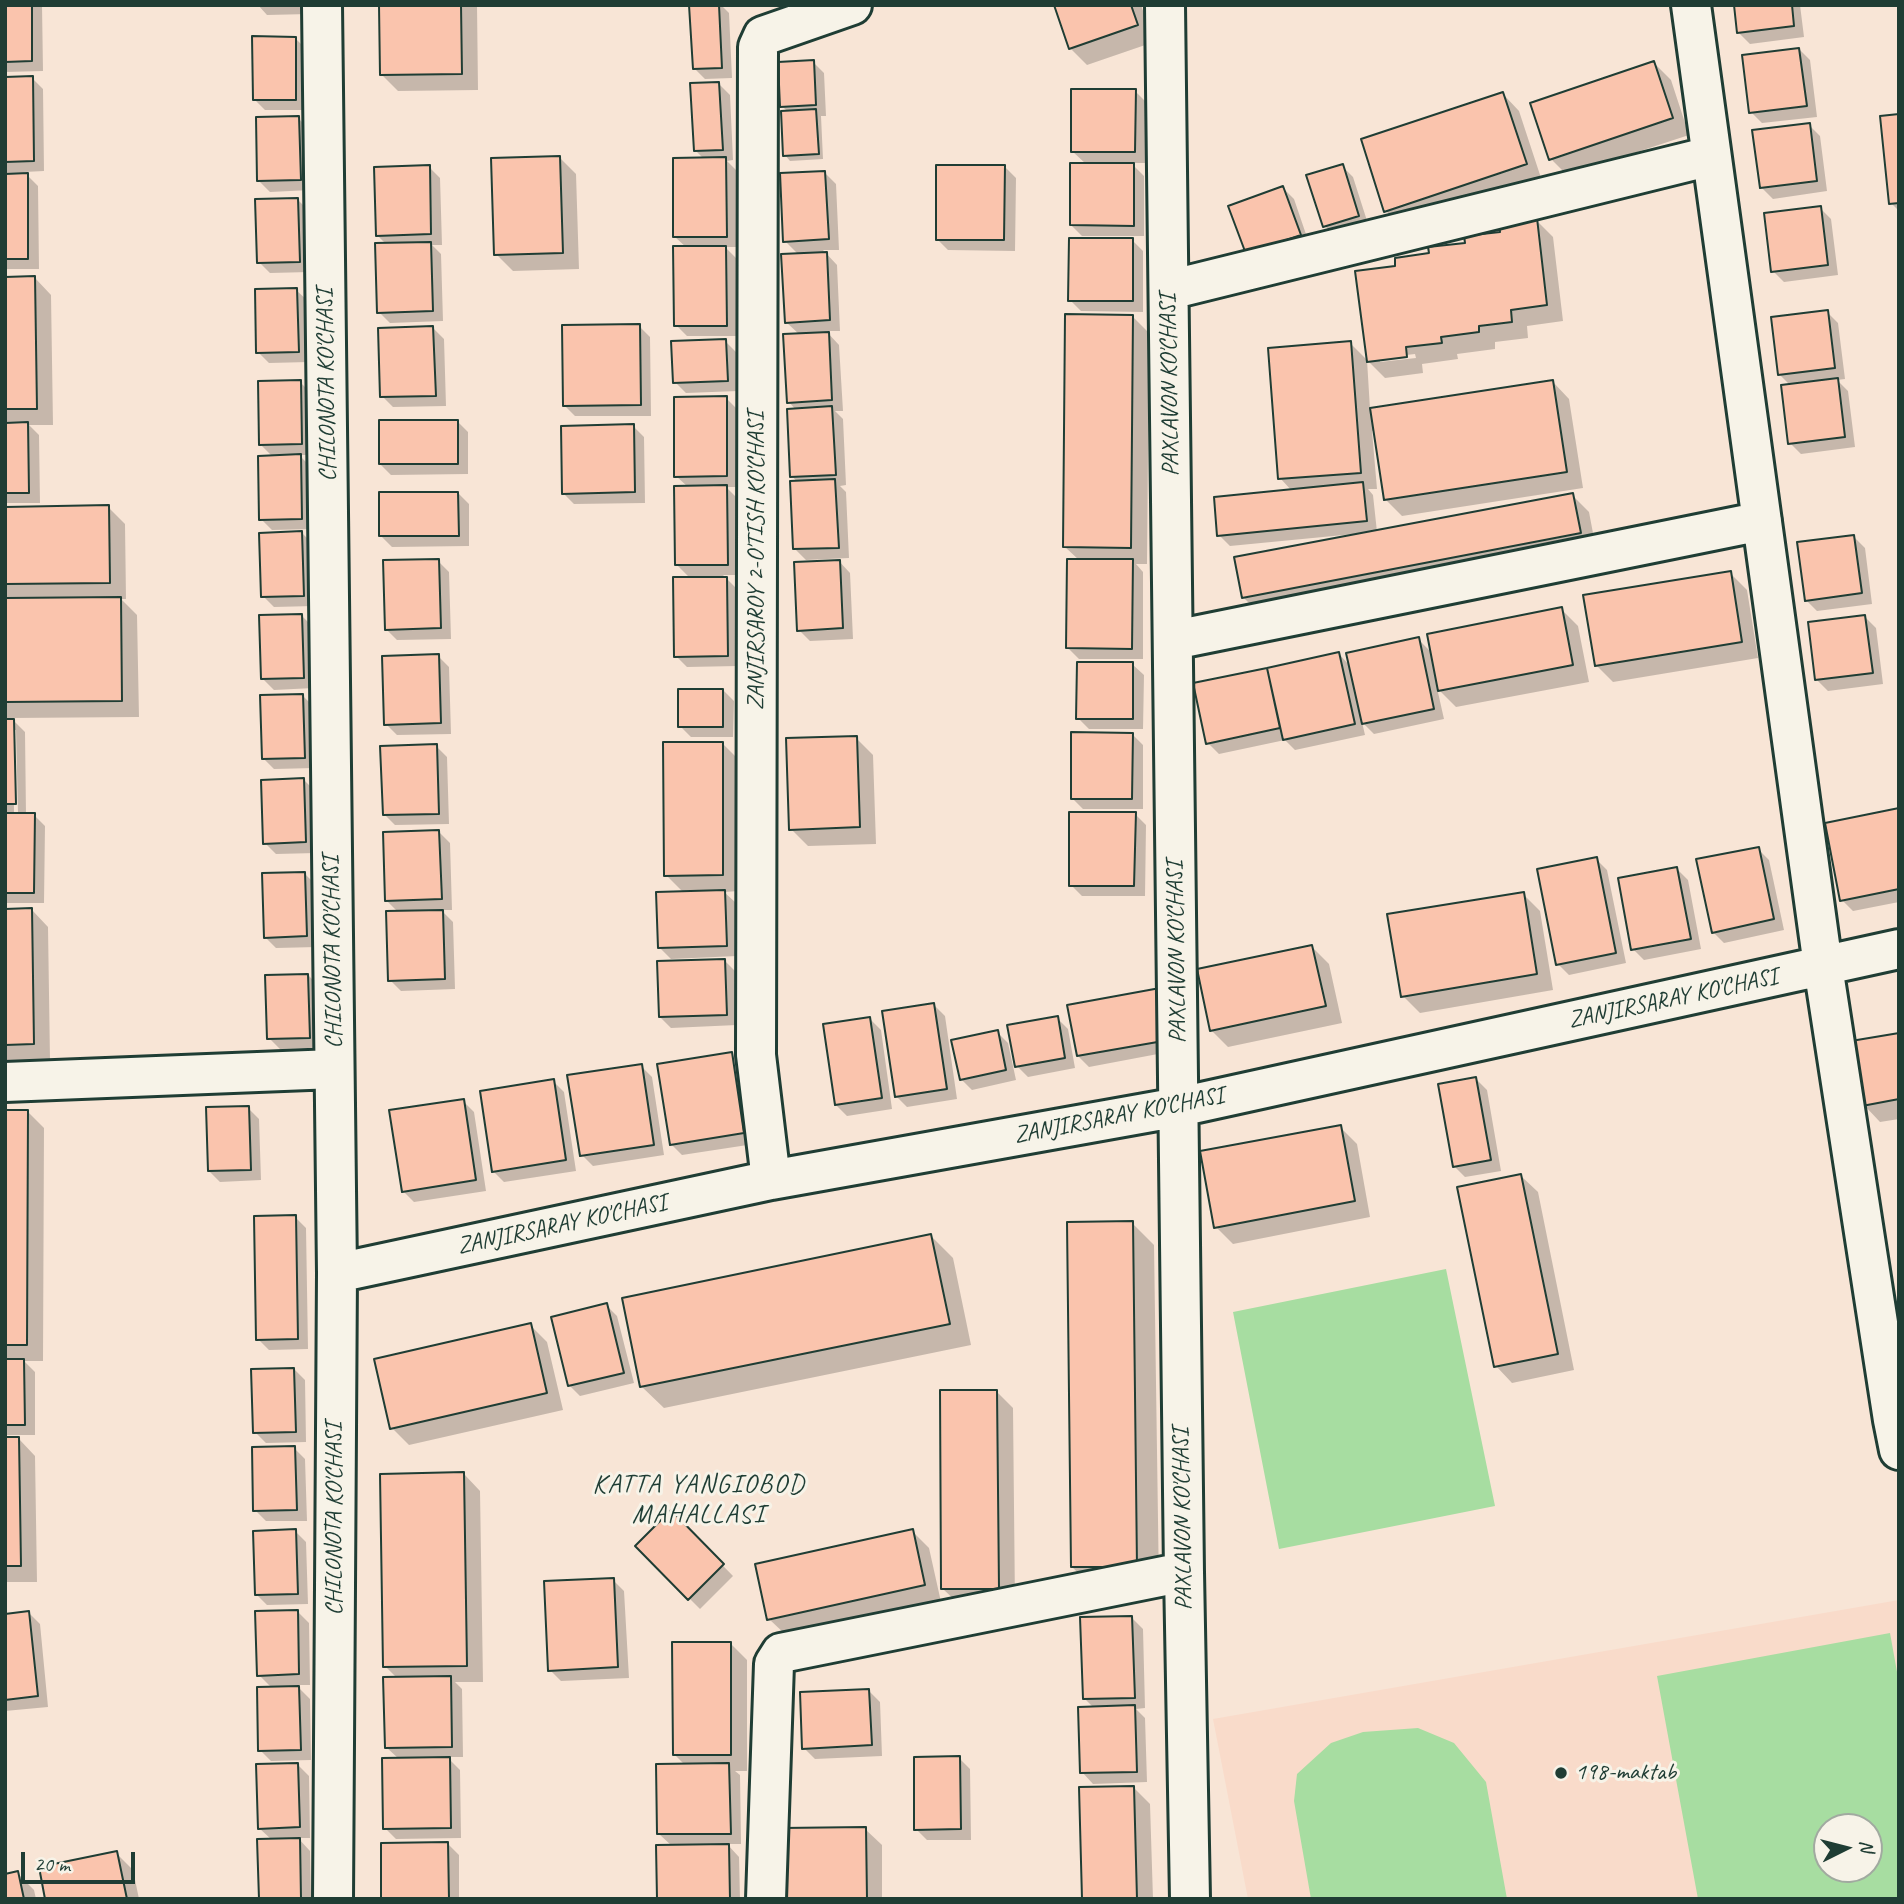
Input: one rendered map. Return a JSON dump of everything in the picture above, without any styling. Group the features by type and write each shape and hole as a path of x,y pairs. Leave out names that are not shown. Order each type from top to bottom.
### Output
{"street":[{"name":"CHILONOTA KO'CHASI","path":"322,5 337,1273 333,1899"},
{"name":"ZANJIRSAROY 2-O'TISH KO'CHASI","path":"771,1180 756,1055 758,47 763,36 852,5"},
{"name":"PAXLAVON KO'CHASI","path":"1166,5 1190,1899"},
{"path":"1691,5 1823,966 1897,1429"},
{"path":"1169,290 1711,156"},
{"path":"1174,640 1762,521"},
{"name":"ZANJIRSARAY KO'CHASI","path":"337,1273 771,1180 1179,1107 1899,949"},
{"path":"5,1082 334,1069"},
{"path":"766,1899 774,1664 782,1653 1184,1572"}],"shaded area":[{"name":"198-maktab","path":"1899,1600 1899,1899 1248,1899 1213,1719"}],"green space":[{"path":"1446,1269 1495,1506 1279,1549 1233,1312"},
{"path":"1890,1633 1899,1683 1899,1899 1698,1899 1657,1676"},
{"path":"1418,1728 1454,1743 1486,1782 1507,1899 1311,1899 1294,1801 1297,1774 1331,1743 1363,1732"}],"building":[{"path":"5,5 32,5 32,61 5,62"},
{"path":"379,5 461,5 462,74 380,75"},
{"path":"689,5 719,5 722,68 693,69"},
{"path":"1054,5 1131,5 1138,25 1069,49"},
{"path":"1734,5 1792,5 1794,26 1737,33"},
{"path":"252,36 296,37 296,100 253,100"},
{"path":"1799,48 1807,106 1749,113 1742,55"},
{"path":"814,60 816,105 780,107 778,62"},
{"path":"1654,61 1673,118 1549,160 1530,103"},
{"path":"33,76 34,161 5,162 5,77"},
{"path":"719,82 723,150 694,151 690,83"},
{"path":"1071,89 1136,89 1135,152 1071,152"},
{"path":"1503,92 1527,164 1384,212 1361,139"},
{"path":"816,109 819,154 783,156 781,111"},
{"path":"1899,114 1899,203 1889,204 1880,116"},
{"path":"299,116 301,180 257,181 256,117"},
{"path":"1810,123 1817,181 1760,188 1752,130"},
{"path":"560,156 563,253 494,255 491,158"},
{"path":"726,157 727,237 673,237 673,158"},
{"path":"1070,163 1134,163 1134,226 1070,225"},
{"path":"1343,164 1359,216 1323,227 1306,175"},
{"path":"430,165 431,234 376,236 374,167"},
{"path":"936,165 1005,165 1004,240 936,240"},
{"path":"825,171 829,239 783,242 780,173"},
{"path":"28,173 28,259 5,259 5,174"},
{"path":"1283,186 1301,235 1246,254 1228,206"},
{"path":"298,198 300,262 257,263 255,199"},
{"path":"1821,206 1828,265 1771,272 1764,213"},
{"path":"1537,218 1547,305 1511,310 1512,322 1479,326 1479,332 1441,337 1442,343 1406,347 1407,357 1367,362 1355,271 1395,266 1395,258 1429,253 1428,247 1465,243 1464,236 1500,232 1499,222"},
{"path":"1069,238 1133,238 1133,301 1068,301"},
{"path":"431,242 433,311 377,313 375,243"},
{"path":"673,246 726,246 727,326 674,326"},
{"path":"827,252 830,320 785,323 781,254"},
{"path":"35,276 37,409 5,409 5,277"},
{"path":"297,288 299,352 256,353 255,289"},
{"path":"1828,310 1835,368 1778,375 1771,317"},
{"path":"1065,314 1133,315 1131,548 1063,547"},
{"path":"640,324 641,405 563,406 562,325"},
{"path":"433,326 436,396 380,397 378,328"},
{"path":"829,332 832,400 787,403 783,334"},
{"path":"726,339 728,381 673,383 671,341"},
{"path":"1351,341 1361,473 1278,479 1268,348"},
{"path":"1838,378 1845,437 1788,444 1781,385"},
{"path":"301,380 302,444 259,445 258,381"},
{"path":"1553,380 1567,472 1384,500 1370,408"},
{"path":"727,396 727,476 674,477 674,397"},
{"path":"832,406 836,475 790,477 787,409"},
{"path":"379,420 458,420 458,464 379,464"},
{"path":"28,422 29,493 5,493 5,423"},
{"path":"634,424 635,492 562,494 561,426"},
{"path":"301,454 302,519 259,520 258,456"},
{"path":"835,479 839,548 793,549 790,481"},
{"path":"1363,482 1367,521 1217,536 1214,497"},
{"path":"727,485 728,565 675,565 674,486"},
{"path":"379,492 458,492 459,536 379,536"},
{"path":"1573,493 1581,533 1242,598 1234,557"},
{"path":"109,505 110,583 5,584 5,507"},
{"path":"302,531 304,596 261,597 259,533"},
{"path":"1854,535 1862,593 1805,601 1797,542"},
{"path":"439,559 441,628 385,630 383,560"},
{"path":"1067,559 1133,559 1132,649 1066,648"},
{"path":"840,560 843,628 797,631 794,562"},
{"path":"1731,571 1742,642 1595,666 1583,595"},
{"path":"673,577 727,577 728,656 674,657"},
{"path":"121,597 122,701 5,702 5,598"},
{"path":"1562,607 1573,665 1438,691 1427,634"},
{"path":"302,614 304,678 261,679 259,615"},
{"path":"1865,615 1873,673 1815,680 1808,622"},
{"path":"1419,637 1434,709 1362,724 1346,653"},
{"path":"1339,652 1355,724 1283,740 1267,668"},
{"path":"439,654 441,723 384,725 382,656"},
{"path":"1077,662 1133,662 1133,719 1076,719"},
{"path":"1267,668 1280,728 1206,744 1193,683"},
{"path":"678,689 723,689 723,727 678,727"},
{"path":"303,694 305,758 262,759 260,695"},
{"path":"5,719 14,719 16,804 5,804"},
{"path":"1071,732 1133,733 1132,799 1071,799"},
{"path":"857,736 860,827 789,830 786,738"},
{"path":"663,742 723,742 723,875 664,876"},
{"path":"437,744 439,814 383,815 380,746"},
{"path":"304,778 306,842 263,844 261,780"},
{"path":"1899,808 1899,889 1840,901 1825,823"},
{"path":"1069,812 1136,812 1134,886 1069,886"},
{"path":"5,813 35,813 34,893 5,893"},
{"path":"439,830 442,899 385,901 383,832"},
{"path":"1759,847 1774,919 1712,933 1696,859"},
{"path":"1597,857 1616,953 1556,965 1537,869"},
{"path":"1677,867 1691,939 1631,950 1618,878"},
{"path":"305,872 307,936 264,938 262,873"},
{"path":"725,890 727,946 658,948 656,892"},
{"path":"1524,892 1537,974 1401,997 1387,914"},
{"path":"32,908 34,1044 5,1045 5,909"},
{"path":"443,910 445,979 388,981 386,911"},
{"path":"1312,945 1326,1006 1210,1031 1197,969"},
{"path":"725,959 727,1015 659,1017 657,961"},
{"path":"308,974 310,1038 267,1039 265,975"},
{"path":"1160,988 1169,1040 1077,1056 1067,1005"},
{"path":"934,1003 947,1089 895,1097 882,1011"},
{"path":"1058,1016 1065,1058 1015,1067 1007,1025"},
{"path":"870,1017 882,1098 835,1105 823,1024"},
{"path":"998,1030 1006,1070 960,1080 951,1040"},
{"path":"1899,1033 1899,1099 1862,1106 1851,1041"},
{"path":"732,1052 744,1133 670,1145 657,1064"},
{"path":"642,1064 654,1145 580,1156 567,1075"},
{"path":"1476,1077 1491,1160 1453,1167 1438,1084"},
{"path":"554,1079 566,1160 492,1172 480,1091"},
{"path":"464,1099 476,1180 402,1192 389,1110"},
{"path":"249,1106 251,1170 208,1171 206,1107"},
{"path":"5,1110 28,1110 27,1345 5,1345"},
{"path":"1341,1125 1355,1201 1214,1228 1200,1151"},
{"path":"1521,1174 1558,1354 1494,1367 1457,1187"},
{"path":"296,1215 298,1339 256,1340 254,1216"},
{"path":"1133,1221 1137,1567 1071,1567 1067,1222"},
{"path":"931,1234 950,1324 640,1387 622,1298"},
{"path":"607,1303 624,1373 568,1386 551,1317"},
{"path":"531,1323 547,1393 390,1429 374,1359"},
{"path":"5,1359 24,1359 25,1425 5,1425"},
{"path":"294,1368 296,1432 253,1433 251,1369"},
{"path":"940,1390 997,1390 999,1589 941,1589"},
{"path":"5,1437 19,1437 21,1566 5,1566"},
{"path":"295,1446 297,1510 253,1511 252,1447"},
{"path":"464,1472 467,1666 383,1667 380,1474"},
{"path":"671,1510 724,1564 688,1600 635,1546"},
{"path":"296,1529 298,1594 255,1595 253,1531"},
{"path":"913,1529 925,1585 767,1620 755,1564"},
{"path":"614,1578 618,1667 548,1671 544,1581"},
{"path":"298,1610 299,1674 257,1676 255,1611"},
{"path":"29,1611 38,1696 5,1700 5,1614"},
{"path":"1132,1616 1135,1698 1083,1699 1080,1617"},
{"path":"672,1642 731,1642 731,1755 673,1755"},
{"path":"451,1676 452,1747 385,1748 383,1677"},
{"path":"299,1686 301,1750 258,1751 257,1687"},
{"path":"869,1689 872,1745 802,1749 800,1692"},
{"path":"1135,1705 1137,1772 1080,1773 1078,1707"},
{"path":"960,1756 961,1829 914,1830 914,1757"},
{"path":"450,1757 451,1828 383,1829 382,1758"},
{"path":"298,1763 300,1827 258,1829 256,1764"},
{"path":"729,1763 731,1834 657,1834 656,1764"},
{"path":"1134,1786 1137,1899 1082,1899 1079,1787"},
{"path":"866,1827 867,1899 783,1899 782,1828"},
{"path":"300,1838 301,1899 259,1899 257,1839"},
{"path":"448,1842 449,1899 381,1899 381,1843"},
{"path":"729,1844 730,1899 657,1899 656,1845"},
{"path":"117,1851 127,1899 45,1899 39,1867"},
{"path":"18,1871 24,1899 5,1899 5,1874"}],"place":[{"name":"198-maktab","path":"1561,1773"}],"district":[{"name":"KATTA YANGIOBOD MAHALLASI","path":"699,1500"}]}
